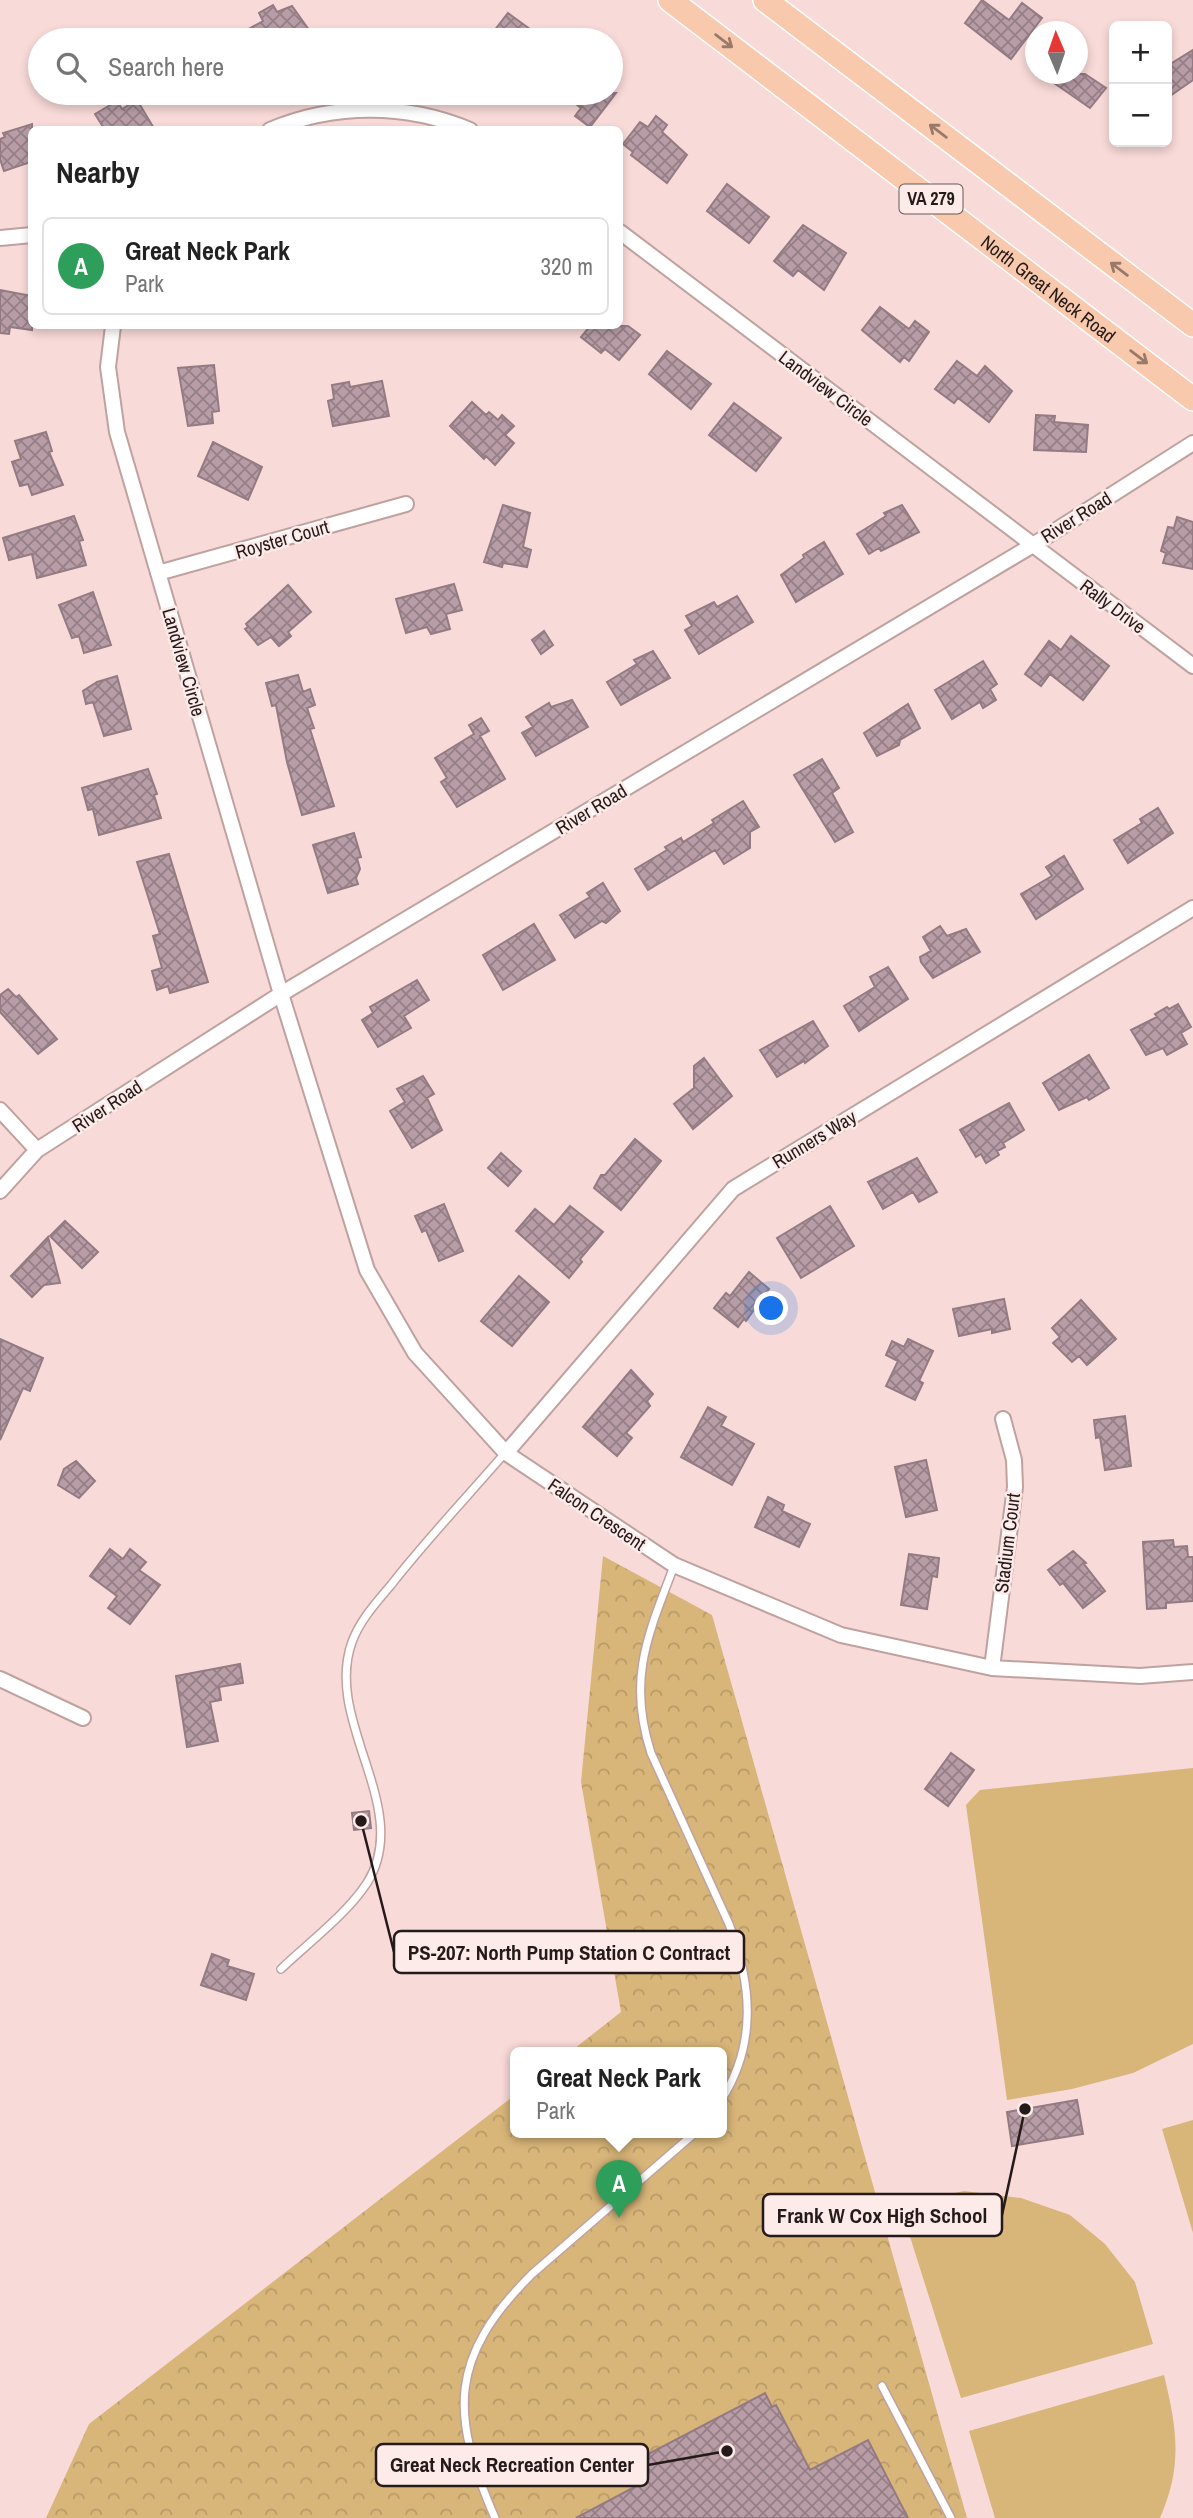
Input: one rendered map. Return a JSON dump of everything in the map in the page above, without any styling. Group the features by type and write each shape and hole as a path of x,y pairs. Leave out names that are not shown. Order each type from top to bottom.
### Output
{"main road":[{"name":"North Great Neck Road","path":"670,0 1193,399"},
{"name":"VA 279","path":"765,0 1193,325"}],"street":[{"path":"384,110 385,105"},
{"path":"282,126 325,112 384,110 422,115 457,126"},
{"name":"Landview Circle","path":"623,234 1033,545"},
{"path":"0,238 28,235"},
{"name":"Landview Circle","path":"113,329 108,367 110,400 281,994"},
{"name":"River Road","path":"0,1191 37,1150 281,994 1033,545 1193,443"},
{"name":"Royster Court","path":"158,573 406,504"},
{"name":"Rally Drive","path":"1033,545 1193,666"},
{"name":"Runners Way","path":"506,1453 733,1189 1193,908"},
{"name":"Falcon Crescent","path":"281,994 367,1270 415,1353 506,1453 674,1565 841,1635 992,1668 1140,1676 1193,1672"},
{"path":"0,1110 37,1150"},
{"name":"Stadium Court","path":"992,1668 1015,1487 1014,1460 1003,1419"},
{"path":"0,1679 83,1718"}],"lane":[{"path":"281,1969 354,1899 367,1883 377,1861 380,1821 346,1688 352,1643 362,1622 414,1556 506,1453"},
{"path":"674,1565 645,1642 639,1670 639,1698 651,1753 740,1952 748,1988 749,2024 743,2053 727,2088"},
{"path":"495,2518 472,2466 465,2435 463,2408 467,2376 477,2346 508,2298 532,2274 689,2138"},
{"path":"882,2386 951,2518"}],"green space":[{"path":"603,1556 712,1615 967,2518 46,2518 89,2424 510,2099 510,2138 727,2138 727,2047 576,2047 621,2012 581,1782"},
{"path":"1193,1768 1193,2044 1133,2073 1072,2089 1007,2100 966,1805 980,1790"},
{"path":"1193,2120 1193,2233 1162,2129"},
{"path":"964,2191 1021,2198 1070,2215 1105,2244 1135,2282 1153,2344 961,2398 900,2205"},
{"path":"1164,2375 1176,2447 1172,2481 1160,2518 995,2518 969,2431"}],"building":[{"path":"982,0 1009,20 1022,3 1042,18 1040,21 1025,21 1025,40 1011,59 965,23"},
{"path":"273,5 277,12 292,6 308,28 250,28 263,21 259,13"},
{"path":"508,13 528,28 496,28"},
{"path":"1193,50 1193,80 1172,95 1172,84 1172,63"},
{"path":"1088,76 1106,88 1090,108 1055,84 1088,84"},
{"path":"110,105 120,105 122,109 129,105 140,105 153,126 102,126 95,114"},
{"path":"577,105 607,105 591,126 575,116 581,108"},
{"path":"656,116 667,125 662,132 687,155 667,183 631,155 633,152 623,144 640,122 648,127"},
{"path":"32,124 28,126 28,163 4,171 0,159 0,139 5,137 3,133"},
{"path":"727,184 769,217 749,243 707,211"},
{"path":"803,225 846,253 824,290 798,270 793,276 774,261"},
{"path":"0,290 28,295 28,329 32,330 10,327 9,334 0,333"},
{"path":"880,307 909,329 915,321 929,332 909,361 904,357 900,362 862,330"},
{"path":"623,326 628,326 640,335 619,360 605,349 601,353 581,337 588,329 623,329"},
{"path":"667,351 711,384 691,409 649,374"},
{"path":"957,361 977,376 985,366 1012,391 989,422 958,398 954,403 935,389"},
{"path":"214,365 219,411 212,412 213,423 188,426 178,368"},
{"path":"382,381 389,416 333,426 328,401 334,399 332,385 349,382 350,387"},
{"path":"472,402 486,415 489,412 498,420 502,415 514,426 505,435 514,443 495,465 486,456 484,459 450,426"},
{"path":"734,403 781,438 756,471 709,435"},
{"path":"1036,415 1055,416 1054,422 1088,425 1086,452 1034,450"},
{"path":"46,432 52,451 49,452 63,485 32,495 28,484 20,486 12,462 21,459 15,441"},
{"path":"213,442 262,467 248,500 198,476"},
{"path":"503,505 530,513 523,547 531,550 527,567 503,563 502,567 484,562"},
{"path":"902,505 919,532 869,554 857,534 886,516 884,513"},
{"path":"74,516 83,540 79,541 86,565 37,578 32,554 9,560 3,538"},
{"path":"1177,517 1193,522 1193,569 1163,563 1166,553 1161,551 1168,527 1174,528"},
{"path":"824,542 843,574 796,602 781,575 804,558 803,555"},
{"path":"454,584 462,610 446,614 450,629 431,634 427,627 406,633 396,599"},
{"path":"288,585 311,612 288,632 291,636 279,646 271,637 258,645 245,629 248,627 246,624"},
{"path":"93,592 111,645 84,653 79,636 72,638 59,605"},
{"path":"737,596 753,622 699,654 685,630 692,626 686,616 714,602 717,607"},
{"path":"544,631 553,645 541,654 532,640"},
{"path":"1071,636 1109,666 1083,700 1050,674 1041,686 1025,674 1049,641 1061,650"},
{"path":"653,651 670,678 621,705 607,682 637,664 634,660"},
{"path":"983,661 997,684 990,689 996,700 983,708 980,702 952,719 935,690"},
{"path":"298,675 303,692 310,689 315,705 307,708 314,728 310,729 334,806 302,815 287,762 276,705 272,706 266,683"},
{"path":"117,676 131,729 104,736 93,702 86,704 83,691 97,682"},
{"path":"572,700 588,727 536,756 522,733 533,727 526,717 549,703 551,707"},
{"path":"908,704 920,728 900,740 899,745 877,756 864,733"},
{"path":"481,718 489,731 480,736 505,779 457,807 441,782 447,778 435,758 474,734 469,725"},
{"path":"822,759 839,788 832,793 853,832 835,842 794,775"},
{"path":"148,769 157,794 154,795 161,818 99,835 93,809 88,810 82,788"},
{"path":"743,801 759,827 750,832 750,848 724,864 715,850 648,890 635,869 667,850 665,847 681,838 683,842 714,823 712,820"},
{"path":"1158,808 1173,833 1128,863 1114,840 1142,823 1140,819"},
{"path":"354,833 361,857 357,858 360,869 356,878 358,884 328,893 313,845"},
{"path":"169,854 208,982 170,993 168,986 157,990 152,971 162,968 153,936 160,934 137,862"},
{"path":"1064,856 1083,889 1036,919 1021,894 1052,876 1046,867"},
{"path":"603,883 620,911 606,923 602,921 575,938 560,915 590,897 587,893"},
{"path":"534,924 555,960 503,990 483,955"},
{"path":"940,926 947,936 966,929 980,952 933,978 920,957 931,951 923,937"},
{"path":"888,967 908,999 859,1031 844,1006 875,987 870,977"},
{"path":"417,980 429,1000 404,1016 411,1028 378,1047 362,1020 373,1013 370,1007"},
{"path":"8,989 16,997 19,995 57,1039 38,1054 0,1012 0,995"},
{"path":"1178,1004 1191,1027 1181,1033 1187,1044 1167,1055 1163,1048 1146,1055 1131,1030 1157,1017 1155,1014 1167,1007 1169,1009"},
{"path":"813,1021 828,1046 805,1063 804,1061 777,1077 760,1050"},
{"path":"1089,1055 1109,1088 1089,1100 1087,1097 1059,1110 1043,1083"},
{"path":"704,1058 732,1096 693,1129 674,1104 694,1088 694,1066"},
{"path":"423,1076 434,1094 427,1098 442,1130 412,1148 390,1111 405,1102 397,1089"},
{"path":"1009,1103 1024,1130 1003,1143 1005,1147 997,1151 999,1155 986,1163 981,1154 976,1157 960,1130"},
{"path":"635,1139 661,1161 621,1210 594,1188 601,1175 605,1175"},
{"path":"501,1153 521,1171 508,1186 488,1168"},
{"path":"917,1158 937,1192 919,1202 913,1192 883,1209 868,1182"},
{"path":"444,1204 463,1251 439,1261 426,1230 422,1232 415,1216"},
{"path":"570,1206 603,1232 580,1259 582,1262 569,1278 516,1231 535,1209 554,1225"},
{"path":"830,1206 854,1246 801,1278 777,1238"},
{"path":"65,1221 98,1252 82,1268 50,1236"},
{"path":"48,1237 60,1283 44,1285 32,1297 11,1276"},
{"path":"749,1272 769,1289 746,1321 744,1319 738,1327 714,1308 726,1293 730,1296"},
{"path":"519,1276 549,1302 512,1346 481,1321"},
{"path":"1004,1299 1010,1329 992,1333 992,1329 959,1336 953,1309"},
{"path":"1081,1300 1116,1339 1087,1365 1079,1356 1072,1362 1053,1343 1060,1337 1052,1328"},
{"path":"0,1339 43,1358 30,1391 23,1388 0,1440"},
{"path":"908,1339 933,1351 919,1381 923,1383 915,1400 886,1386 898,1361 886,1355 892,1341 904,1347"},
{"path":"631,1370 653,1394 647,1401 650,1406 626,1433 632,1438 617,1456 583,1427"},
{"path":"708,1407 726,1417 721,1426 754,1444 732,1485 681,1457"},
{"path":"1125,1416 1131,1466 1105,1470 1100,1437 1096,1438 1094,1420"},
{"path":"926,1460 937,1510 906,1517 895,1467"},
{"path":"76,1461 95,1481 79,1498 58,1485 64,1469"},
{"path":"768,1497 784,1505 782,1511 810,1524 799,1547 755,1527"},
{"path":"1173,1540 1174,1547 1187,1546 1188,1557 1193,1557 1193,1601 1166,1603 1166,1608 1147,1609 1143,1542"},
{"path":"110,1549 123,1559 130,1549 146,1562 139,1570 160,1585 130,1624 108,1608 117,1596 90,1576"},
{"path":"1073,1551 1086,1563 1084,1564 1105,1591 1083,1608 1063,1583 1060,1585 1048,1570"},
{"path":"909,1554 939,1558 937,1577 932,1576 927,1609 901,1605"},
{"path":"240,1664 243,1683 219,1687 221,1700 210,1702 218,1741 187,1747 176,1676"},
{"path":"951,1753 974,1770 948,1806 925,1789"},
{"path":"369,1811 371,1828 354,1830 352,1813"},
{"path":"212,1954 229,1960 227,1966 254,1974 246,2000 201,1985"},
{"path":"1077,2100 1083,2134 1012,2146 1007,2112"},
{"path":"765,2393 772,2407 776,2405 810,2470 868,2440 908,2518 576,2518 646,2481 635,2461"}],"place":[{"name":"PS-207: North Pump Station C Contract","path":"361,1821"},
{"name":"Frank W Cox High School","path":"1025,2109"},
{"name":"Great Neck Park","path":"619,2218"},
{"name":"Great Neck Recreation Center","path":"727,2451"}]}
